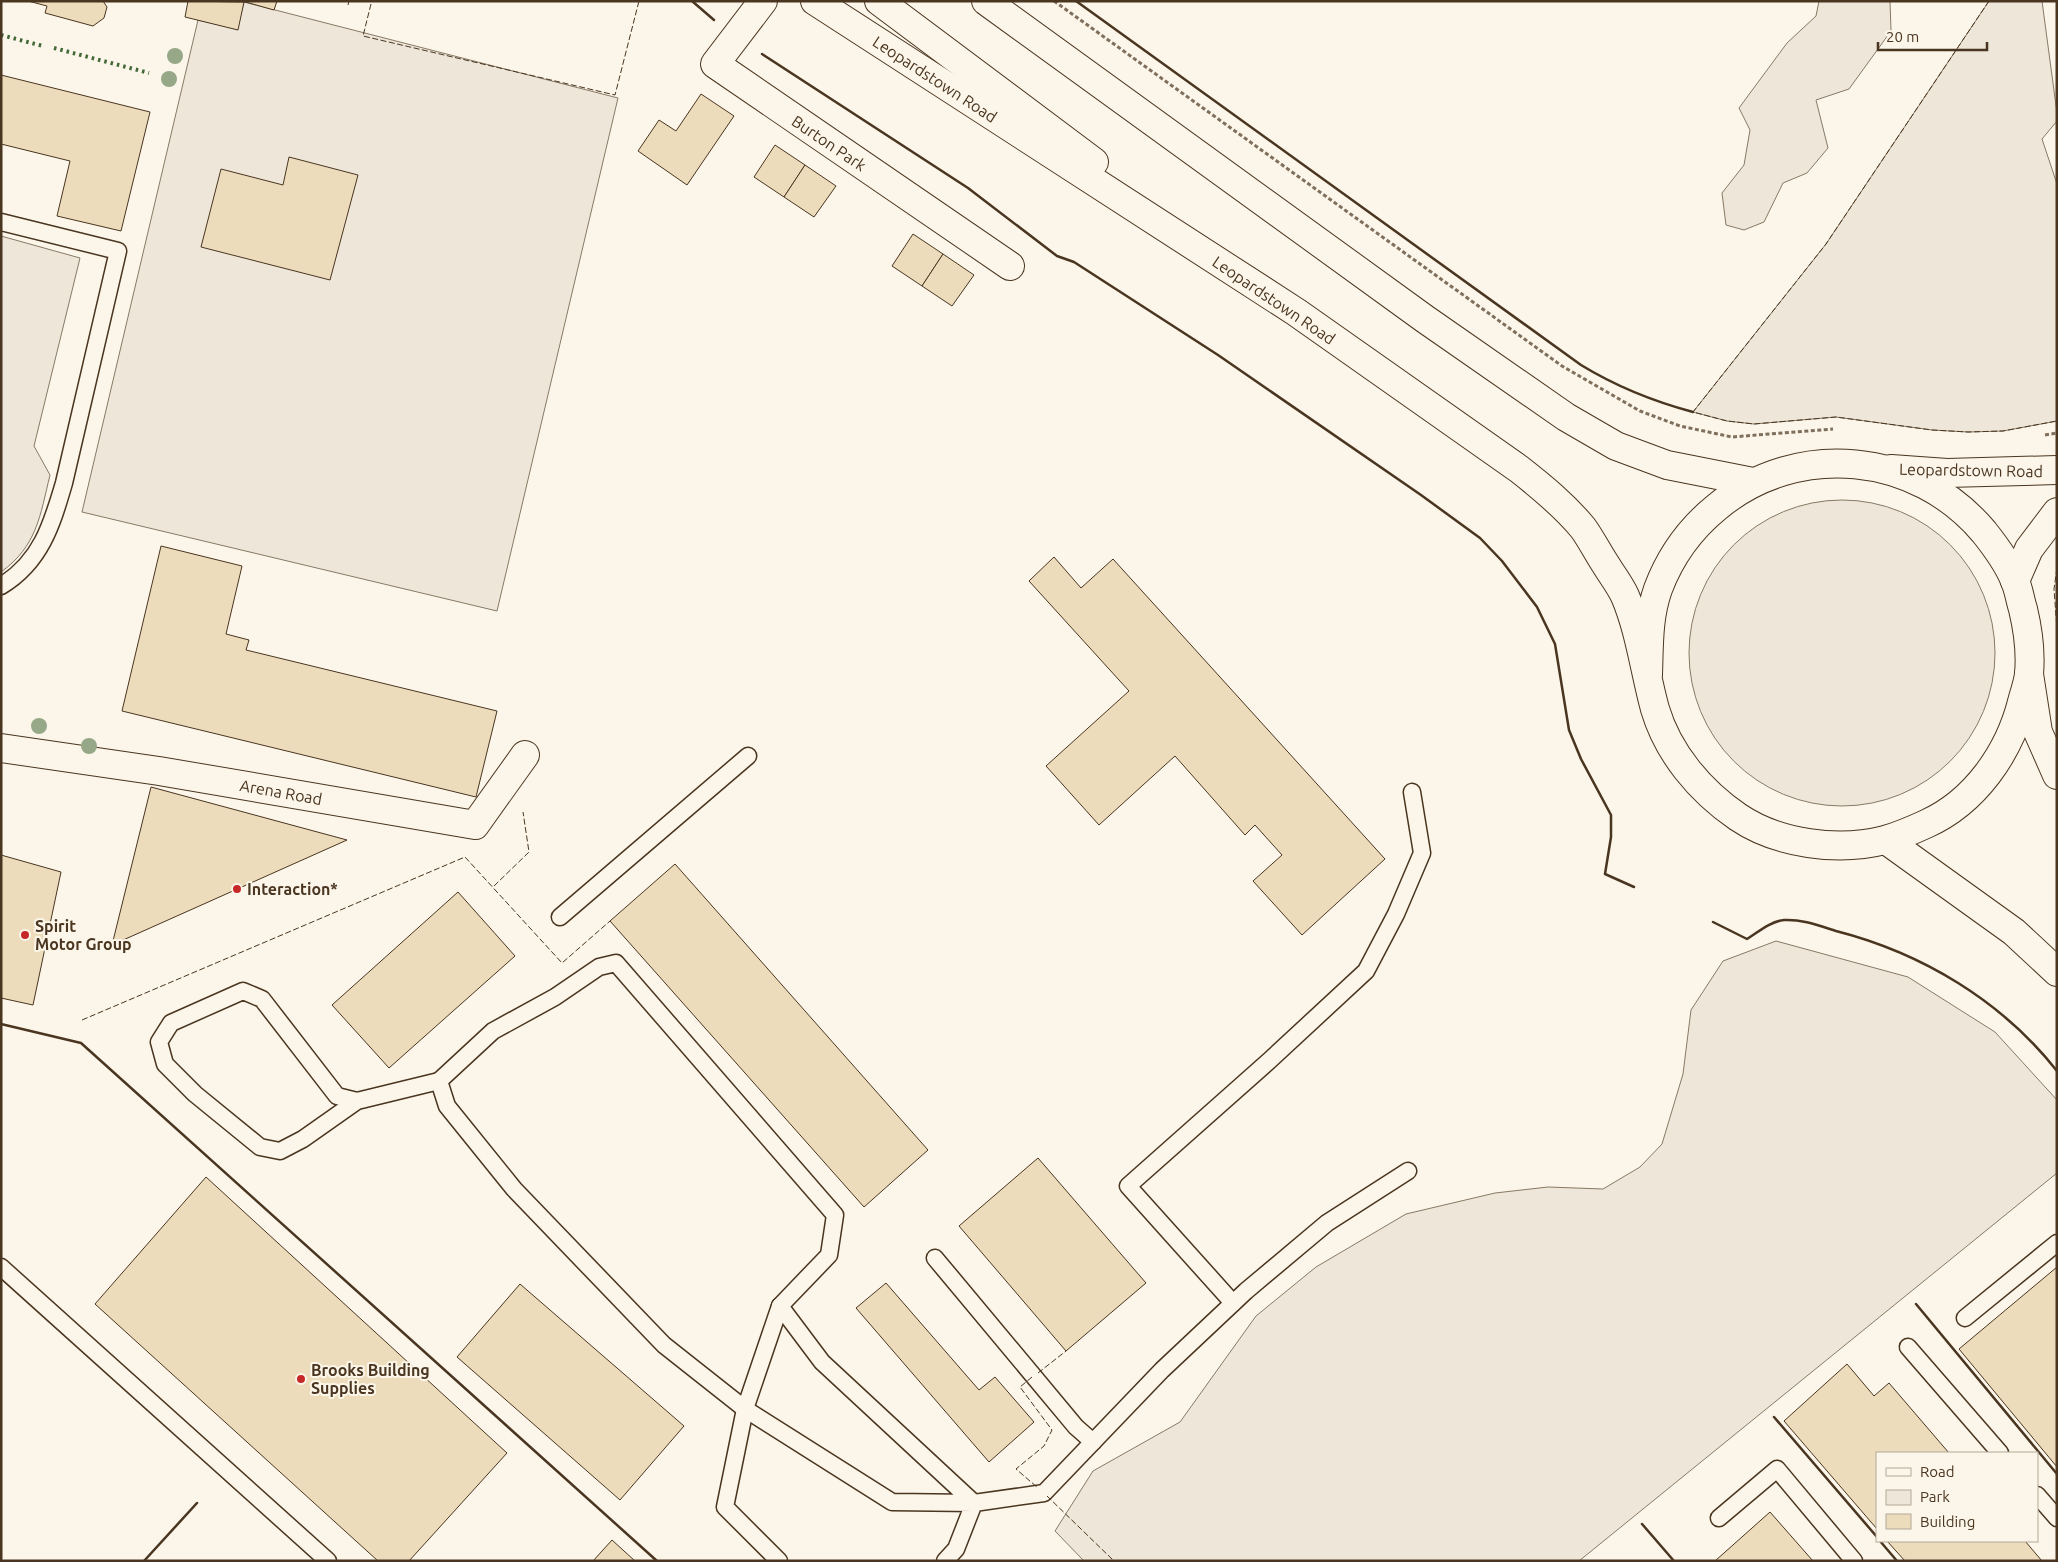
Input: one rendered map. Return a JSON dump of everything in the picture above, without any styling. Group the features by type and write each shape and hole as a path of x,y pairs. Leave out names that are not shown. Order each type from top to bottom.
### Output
{"main road":[{"name":"Burton Park","path":"763,1 715,64 1010,266"},
{"name":"Leopardstown Road","path":"815,1 1296,312 1519,469 1549,493 1583,529 1625,596 1656,710 1669,744 1700,786 1740,818 1776,835 1811,844 1854,845 1886,840 1930,822 1966,798 1996,763 2015,728 2029,674 2028,631 2015,581 2000,552 1970,516 1941,492 1885,469"},
{"path":"879,1 1296,312"},
{"path":"986,1 1425,319 1566,417 1616,446 1667,465 1754,482"},
{"name":"Leopardstown Road","path":"1648,675 1649,627 1658,589 1677,551 1702,519 1728,498 1754,482 1780,471 1813,464 1846,463 1885,469 1956,473 2057,470"},
{"path":"2015,581 2030,549 2049,520 2057,512"},
{"path":"2029,674 2038,732 2057,775"},
{"name":"Arena Road","path":"1,748 159,771 475,825 525,756"},
{"path":"1886,840 2014,932 2057,972"}],"lane":[{"path":"1,222 118,251 64,483 53,520 36,556 1,586"},
{"path":"560,917 748,756"},
{"path":"1233,1303 1128,1186 1270,1060 1366,971 1396,914 1422,853 1412,792"},
{"path":"357,1101 337,1096 262,999 243,991 171,1023 159,1042 165,1064 195,1094 260,1147 280,1151 302,1139 357,1101 440,1081 493,1031 555,996 599,967 616,963 835,1215 829,1255 780,1306 745,1408 725,1507 778,1561"},
{"path":"440,1081 447,1106 514,1189 664,1345 745,1408 892,1502 974,1503 1044,1493 1162,1370 1233,1303 1327,1223 1408,1171"},
{"path":"1964,1318 2057,1243"},
{"path":"935,1258 1076,1427 1093,1442"},
{"path":"1,1267 328,1561"},
{"path":"780,1306 822,1362 974,1503"},
{"path":"1908,1347 1999,1452"},
{"path":"1720,1518 1777,1469 1854,1561"},
{"path":"2038,1496 2057,1518"},
{"path":"945,1561 956,1549 974,1503"}],"path":[{"path":"1054,1 1562,366 1640,412 1680,426 1732,437 1822,428 1840,430"},
{"path":"2040,436 2057,433"}],"green space":[{"path":"1819,1 1890,1 1891,31 1849,89 1816,100 1828,148 1807,173 1783,183 1764,222 1744,230 1726,225 1722,193 1744,165 1750,130 1739,108 1787,43 1816,16"},
{"path":"1989,1 2042,1 2057,113 2057,121 2042,139 2057,184 2057,421 2003,431 1968,432 1932,430 1836,417 1754,424 1727,421 1693,412 1826,244"},
{"path":"244,2 618,98 497,611 82,512 198,20 237,29"},
{"path":"1,236 80,258 34,446 50,475 40,517 30,541 13,562 1,572"},
{"path":"1842,500 1872,503 1900,512 1927,526 1950,545 1969,568 1983,595 1992,623 1995,653 1992,683 1983,711 1969,738 1950,761 1927,780 1900,794 1872,803 1842,806 1812,803 1784,794 1757,780 1734,761 1715,738 1701,711 1692,683 1689,653 1692,623 1701,595 1715,568 1734,545 1757,526 1784,512 1812,503"},
{"path":"1776,941 1908,977 1995,1032 2057,1100 2057,1173 1579,1561 1084,1561 1055,1531 1093,1471 1180,1422 1256,1316 1316,1267 1406,1214 1495,1193 1548,1187 1603,1189 1640,1167 1662,1144 1683,1074 1691,1010 1723,961"}],"building":[{"path":"28,1 103,1 107,7 104,18 93,26 45,13 47,6"},
{"path":"188,1 244,2 238,30 185,17"},
{"path":"242,1 277,1 274,10"},
{"path":"1,75 150,112 121,231 57,216 70,161 1,144"},
{"path":"701,94 734,116 687,185 638,151 659,120 676,131"},
{"path":"775,145 805,165 784,197 754,177"},
{"path":"289,157 358,175 330,280 201,247 221,169 283,185"},
{"path":"805,165 836,186 814,217 784,197"},
{"path":"913,234 943,254 922,286 892,266"},
{"path":"943,254 974,275 952,306 922,286"},
{"path":"161,546 242,566 226,634 249,640 246,650 497,711 476,797 122,711"},
{"path":"1054,557 1081,588 1113,559 1385,859 1302,935 1253,881 1282,855 1255,825 1245,835 1175,756 1099,825 1046,766 1129,691 1029,581"},
{"path":"151,787 347,840 112,945"},
{"name":"Spirit Motor Group","path":"1,855 61,872 33,1005 1,998"},
{"path":"675,864 928,1150 864,1207 610,921"},
{"path":"458,892 515,956 389,1068 332,1005"},
{"path":"1038,1158 1146,1283 1066,1351 959,1226"},
{"name":"Brooks Building Supplies","path":"206,1177 507,1453 409,1561 378,1561 95,1304"},
{"path":"2057,1267 2057,1467 1959,1349"},
{"path":"886,1283 979,1390 995,1377 1034,1422 989,1462 856,1308"},
{"path":"520,1284 684,1426 620,1500 457,1357"},
{"path":"1847,1364 1874,1396 1889,1383 1948,1452 1876,1452 1876,1528 1784,1421"},
{"path":"1770,1512 1813,1561 1715,1561"},
{"path":"612,1540 635,1561 593,1561"},
{"path":"1888,1542 2026,1542 2042,1561 1905,1561"}],"hedge":[{"path":"1,35 43,46"},
{"path":"54,48 149,73"}],"fence":[{"path":"348,5 349,1"},
{"path":"371,4 363,36 615,95 639,1"},
{"path":"1989,1 1826,244 1693,412 1727,421 1754,424 1836,417 1932,430 1968,432 2003,431 2057,421"},
{"path":"2057,568 2054,589 2057,629"},
{"path":"494,886 529,852 523,812"},
{"path":"82,1020 465,857 562,963 610,921"},
{"path":"1038,1373 1066,1351"},
{"path":"1032,1377 1020,1387 1052,1430 1044,1446 1016,1469 1038,1488"},
{"path":"1047,1496 1114,1561"}],"wall":[{"path":"692,1 714,20"},
{"path":"1076,1 1581,365 1635,393 1693,412"},
{"path":"762,54 968,188 1057,256 1074,262 1218,355 1480,538 1502,561 1537,607 1555,644 1569,730 1581,759 1611,815 1611,837 1605,874 1634,887"},
{"path":"1713,922 1747,939 1774,922 1784,920 1797,921 1868,940 1899,952 1958,983 1986,1002 2035,1046 2057,1071"},
{"path":"1,1024 81,1043 657,1561"},
{"path":"1916,1304 2057,1474"},
{"path":"1774,1417 1876,1536"},
{"path":"144,1561 197,1503"},
{"path":"1642,1524 1674,1561"},
{"path":"1881,1542 1897,1561"}],"place":[{"name":"Interaction*","path":"237,889"},
{"name":"Spirit Motor Group","path":"25,935"},
{"name":"Brooks Building Supplies","path":"301,1379"}]}
